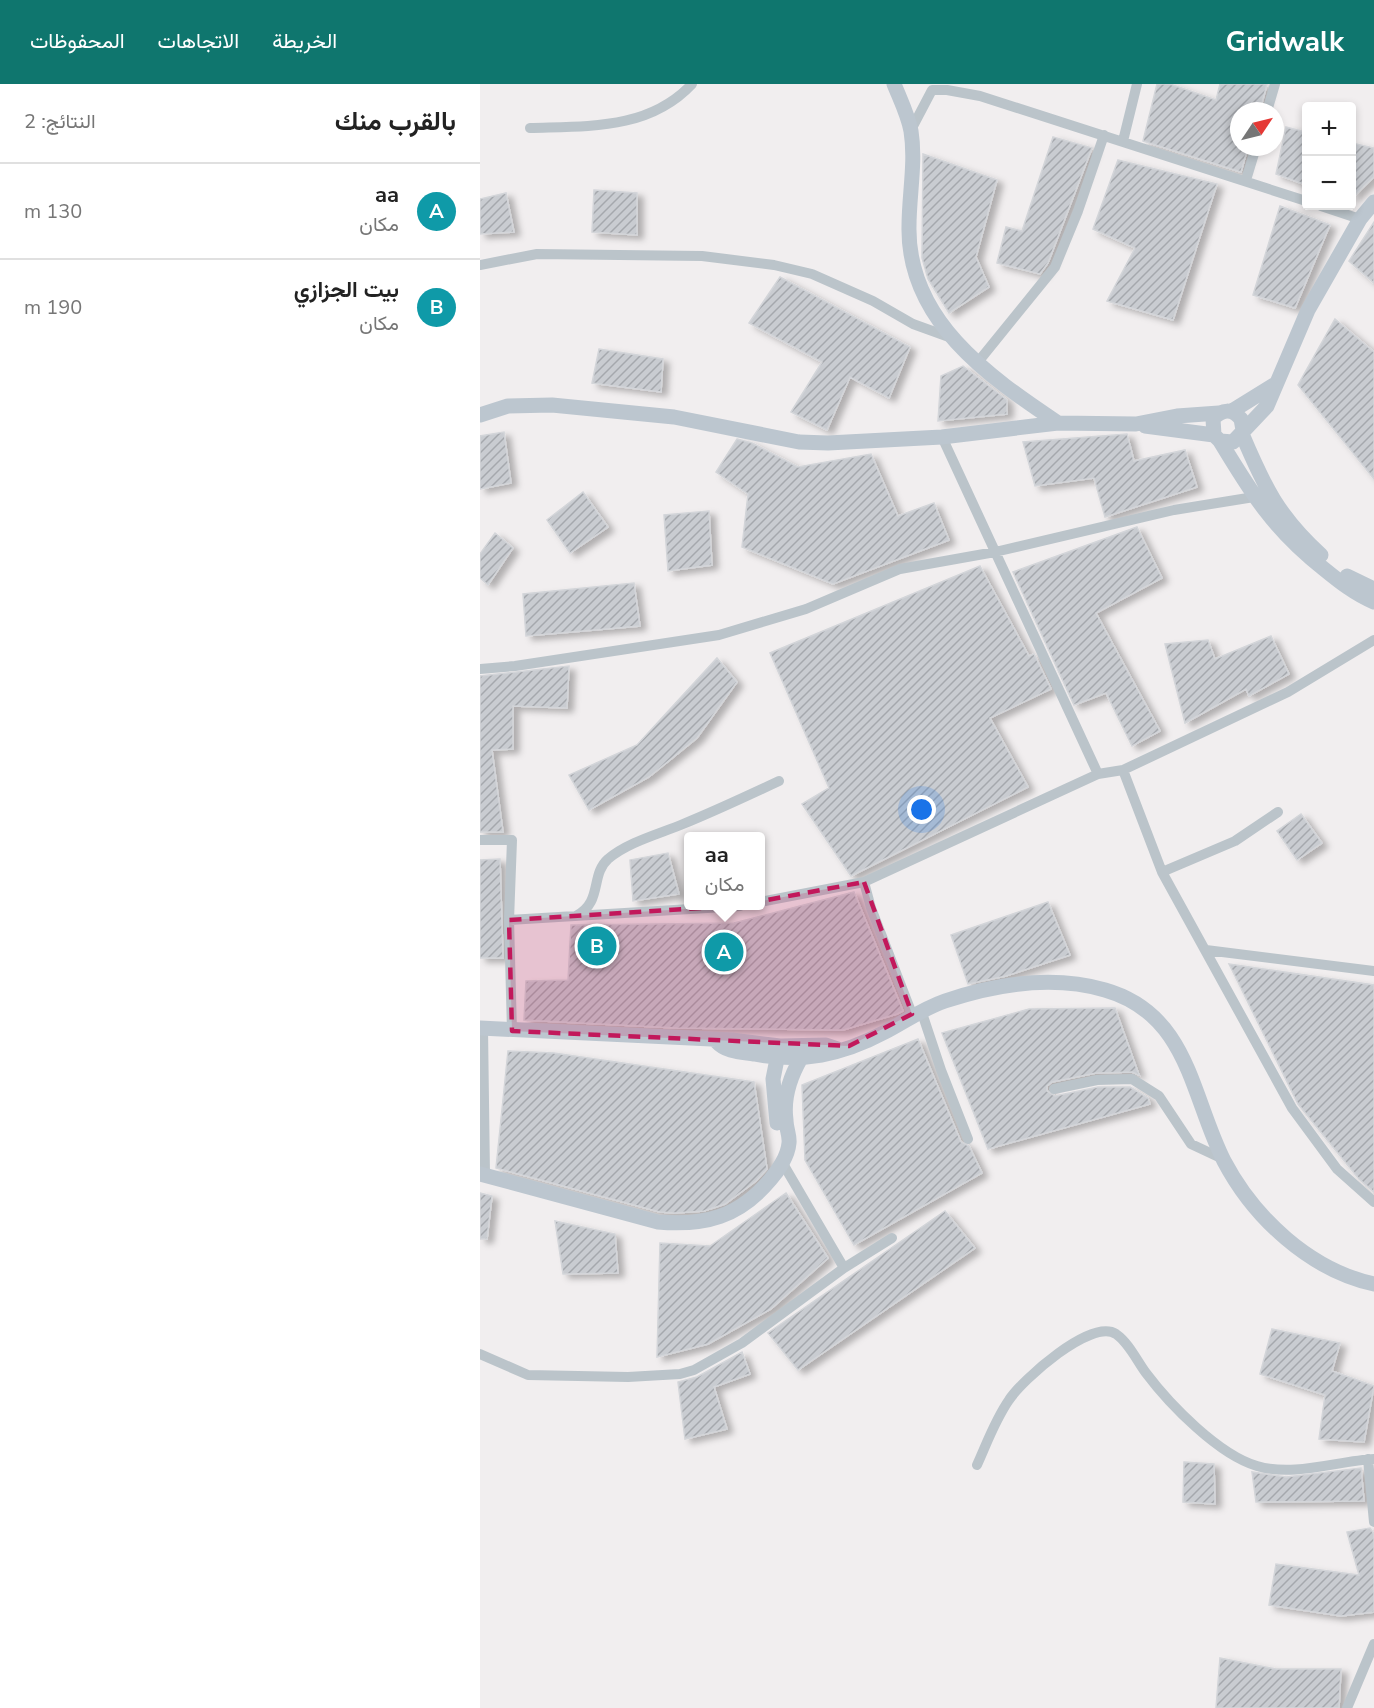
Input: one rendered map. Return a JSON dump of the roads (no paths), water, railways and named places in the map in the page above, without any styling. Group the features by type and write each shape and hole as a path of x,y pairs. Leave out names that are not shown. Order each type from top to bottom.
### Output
{"street":[{"path":"530,128 606,125 647,116 674,102 692,84"},
{"path":"894,84 911,129 910,252 923,297 949,337 1058,423"},
{"path":"1122,141 1137,84"},
{"path":"1270,102 1275,84"},
{"path":"911,129 933,87 980,96 1302,200"},
{"path":"978,362 1055,267 1078,211 1104,135"},
{"path":"1246,180 1253,156"},
{"path":"480,415 508,406 552,405 674,417 800,442 942,437 1058,423 1136,424 1233,442 1267,406 1274,385 1308,310 1360,219 1374,202"},
{"path":"1333,210 1360,219"},
{"path":"480,265 537,254 702,256 774,265 812,274 873,301 913,324 949,337"},
{"path":"1274,385 1226,412 1212,427 1217,438 1254,496 1299,543 1347,587 1374,602"},
{"path":"1136,424 1177,416 1226,412 1241,419 1243,432 1272,500 1299,543 1336,569 1374,589"},
{"path":"942,437 1098,774"},
{"path":"480,669 515,666 719,635 806,609 900,569 995,552 1174,510 1254,496"},
{"path":"765,901 864,882 1098,774 1123,770 1288,692 1374,640"},
{"path":"1123,770 1147,839 1162,872 1292,1108 1337,1169 1374,1202"},
{"path":"576,916 585,911 591,903 601,871 609,859 651,837 779,782"},
{"path":"1162,872 1235,841 1278,812"},
{"path":"480,840 512,840 509,920 512,1030"},
{"path":"864,882 871,908 917,1012 968,1139"},
{"path":"509,920 684,909"},
{"path":"1206,950 1374,971"},
{"path":"801,1058 790,1081 785,1107 789,1141 785,1156 768,1182 741,1206 723,1216 687,1224 627,1215 483,1175 481,1028 732,1040 801,1058 825,1056 838,1049 873,1038 917,1012 988,990 1046,982 1086,986 1124,997 1157,1020 1181,1051 1223,1159 1249,1201 1284,1237 1325,1264 1374,1284"},
{"path":"778,1052 826,1045 838,1049"},
{"path":"778,1052 773,1090 780,1141 785,1156 844,1268"},
{"path":"1054,1089 1097,1080 1132,1079 1159,1096 1191,1144 1223,1159"},
{"path":"480,1354 528,1375 628,1377 680,1374 694,1370 742,1342 844,1268 892,1238"},
{"path":"977,1465 1008,1401 1025,1381 1076,1342 1106,1331 1113,1332 1124,1341 1147,1374 1189,1419 1211,1439 1245,1461 1257,1466 1296,1469 1371,1459 1374,1521"},
{"path":"1347,1708 1374,1644"}],"place":[{"name":"بيت الجزازي","path":"597,946"},
{"name":"aa","path":"724,952"}]}
